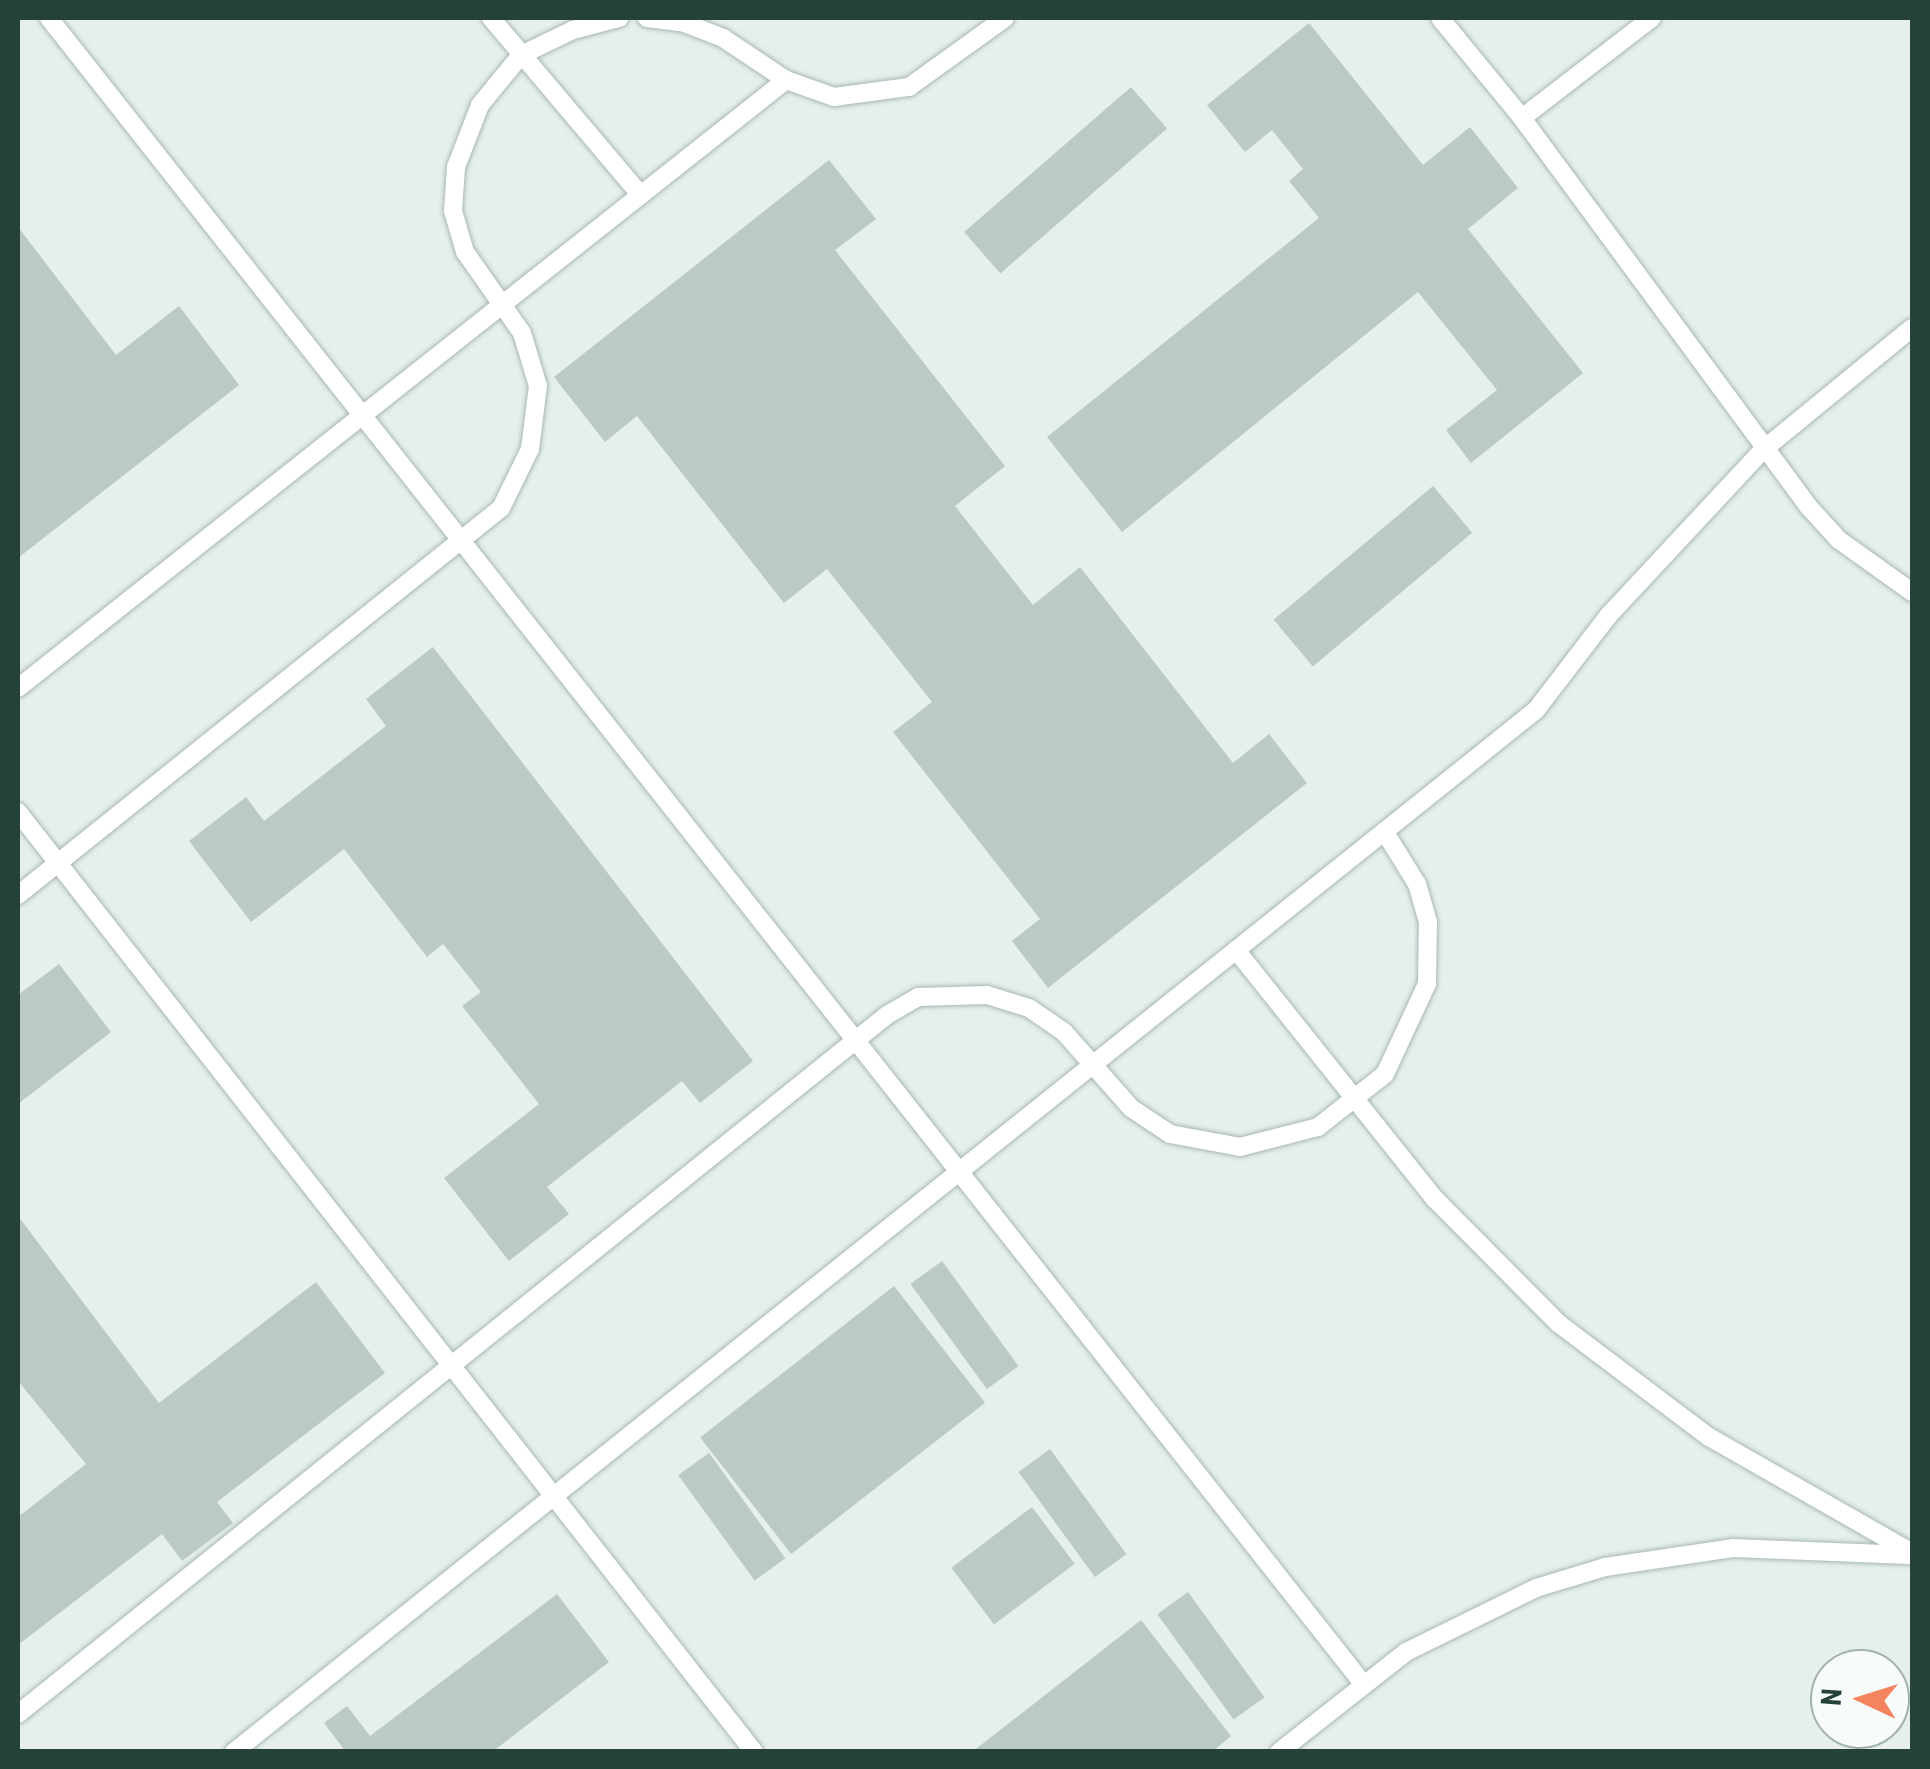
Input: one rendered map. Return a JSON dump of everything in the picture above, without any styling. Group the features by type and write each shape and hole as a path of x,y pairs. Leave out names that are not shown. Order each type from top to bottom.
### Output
{"lane":[{"path":"50,18 1364,1685"},
{"path":"491,18 638,192"},
{"path":"18,896 501,508 530,449 538,386 522,333 465,252 453,210 456,167 480,106 521,55 573,30 620,18"},
{"path":"647,18 722,38 786,80 834,97 909,87 1005,18"},
{"path":"1440,18 1522,118 1764,449 1839,540 1912,592"},
{"path":"1522,118 1652,18"},
{"path":"18,688 638,192 786,80"},
{"path":"234,1752 1536,710 1608,616 1764,449 1912,328"},
{"path":"18,812 754,1752"},
{"path":"18,1714 854,1042 918,997 987,995 1029,1008 1064,1032 1089,1066 1131,1108 1170,1134 1204,1143 1274,1142 1318,1127 1385,1074 1408,1036 1430,956 1418,884 1384,831"},
{"path":"1236,950 1434,1200 1572,1334 1709,1437 1912,1554"},
{"path":"1279,1752 1364,1685 1469,1616 1605,1567 1733,1548 1912,1554"}],"building":[{"path":"1309,23 1423,165 1470,127 1518,188 1468,229 1583,373 1471,463 1446,430 1497,390 1418,292 1122,532 1047,437 1319,218 1289,181 1303,169 1272,130 1245,152 1207,105"},
{"path":"1131,87 1167,129 1000,273 964,232"},
{"path":"829,160 876,219 835,250 1005,466 955,506 1033,605 1080,567 1233,763 1269,734 1307,783 1048,988 1012,941 1040,919 893,732 932,702 827,569 784,603 637,416 605,442 554,377"},
{"path":"18,227 116,355 179,306 239,385 18,558"},
{"path":"1433,486 1472,533 1313,666 1274,620"},
{"path":"433,647 753,1061 700,1103 682,1081 547,1187 569,1214 509,1261 444,1178 539,1104 462,1006 481,992 443,944 427,957 344,849 251,922 189,841 246,797 264,821 386,726 366,699"},
{"path":"59,964 111,1032 18,1104 18,995"},
{"path":"18,1216 159,1403 316,1282 385,1373 217,1502 233,1523 182,1561 162,1534 18,1645 18,1517 86,1464 18,1381"},
{"path":"942,1261 1018,1366 987,1389 910,1284"},
{"path":"894,1286 985,1403 791,1554 700,1437"},
{"path":"1050,1449 1126,1554 1095,1577 1018,1472"},
{"path":"709,1453 785,1558 755,1581 678,1475"},
{"path":"1032,1507 1075,1564 994,1624 951,1568"},
{"path":"1188,1592 1264,1697 1234,1720 1157,1614"},
{"path":"557,1594 609,1662 492,1752 346,1752 324,1723 347,1706 370,1736"},
{"path":"1141,1620 1231,1736 1212,1752 972,1752"}]}
